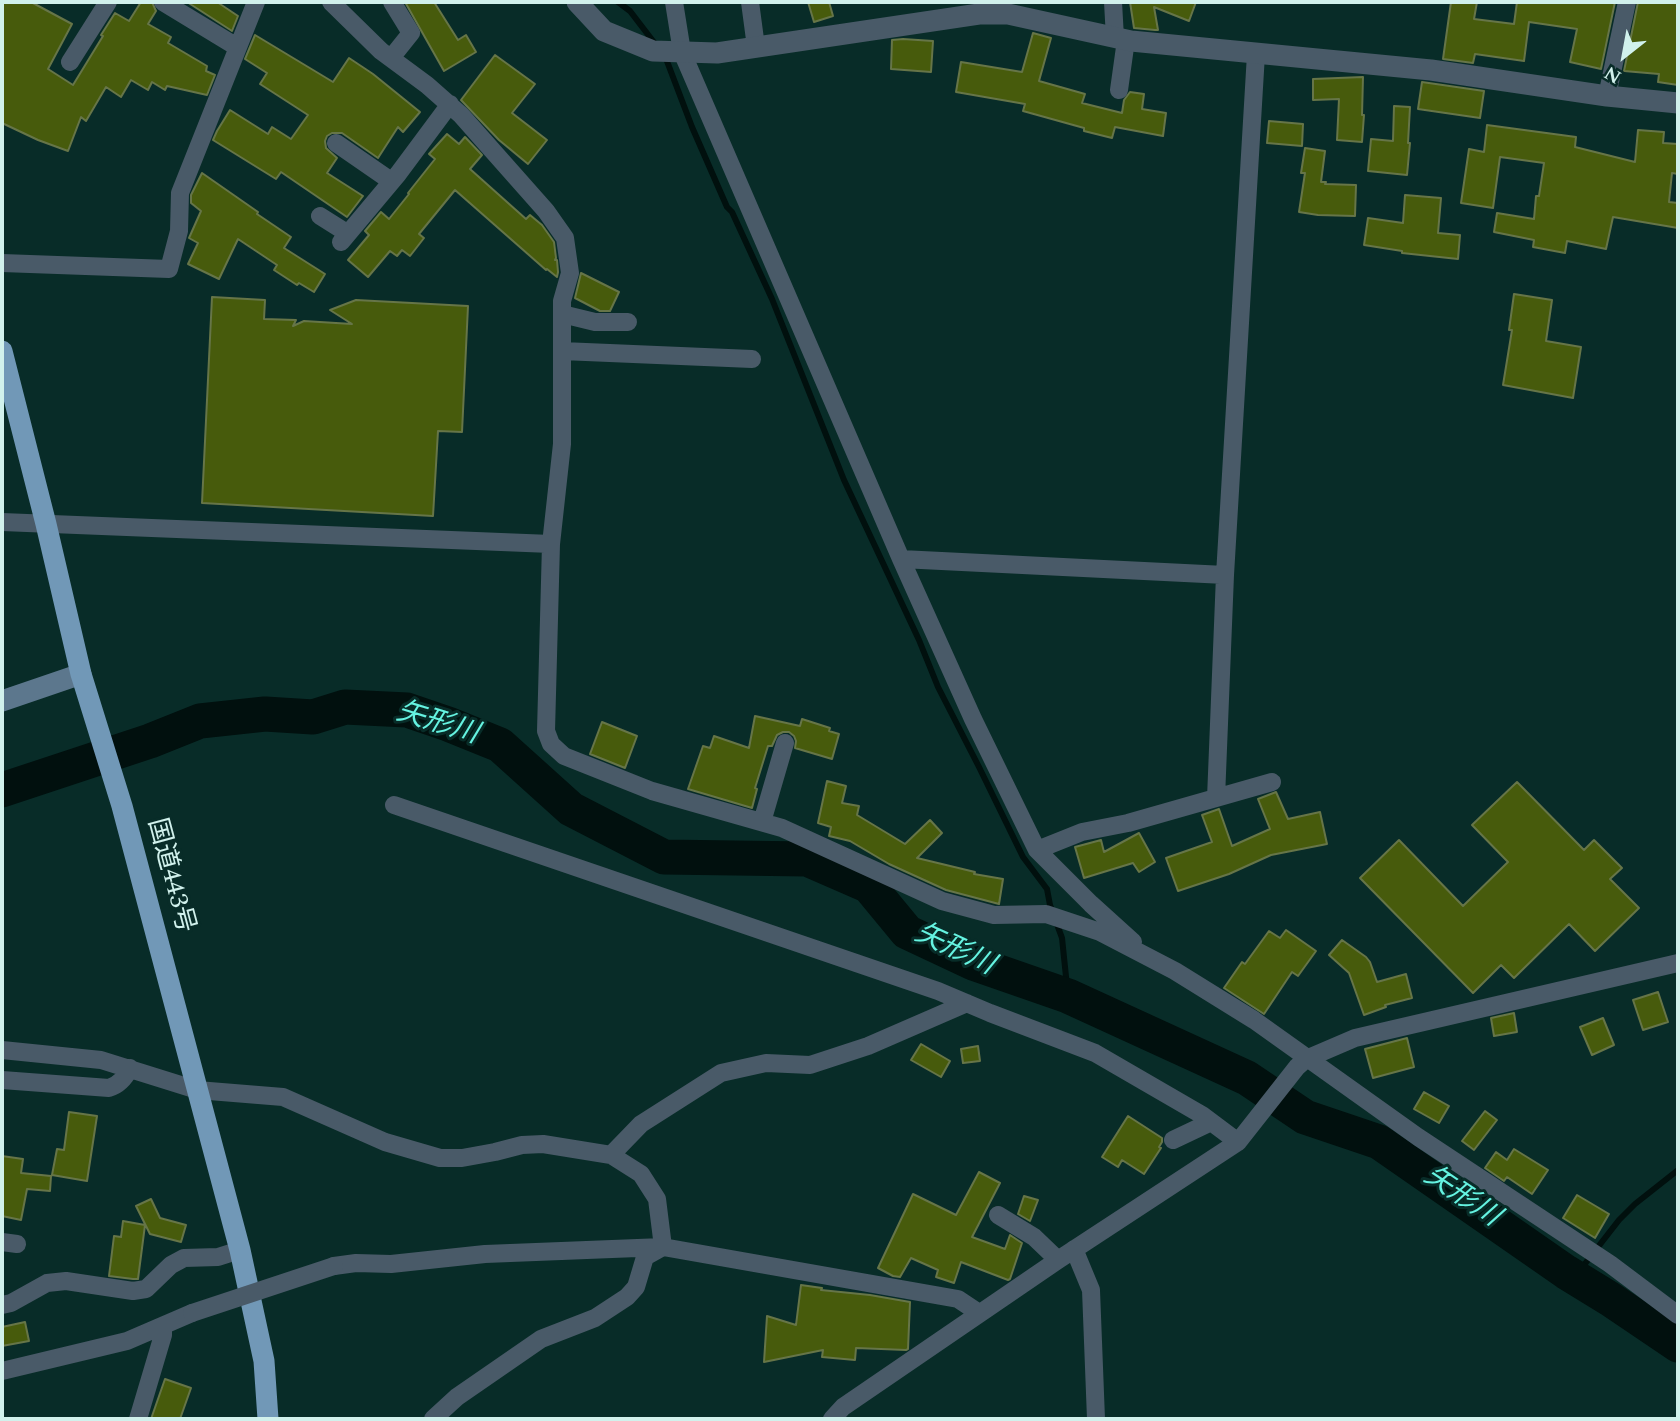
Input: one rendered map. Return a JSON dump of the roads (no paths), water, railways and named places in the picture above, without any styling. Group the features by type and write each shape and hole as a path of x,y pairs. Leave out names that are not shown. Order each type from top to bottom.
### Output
{"highway":[{"name":"国道443号","path":"2,351 81,674 122,806 240,1250 264,1361 268,1419"}],"main road":[{"path":"2,701 81,674"}],"street":[{"path":"70,62 108,2"},
{"path":"163,2 237,47"},
{"path":"2,262 169,269 179,231 180,193 256,2"},
{"path":"331,2 382,51 461,115 546,211 565,237 570,274 562,301 562,444 551,544 546,731 551,744 564,756 652,791 782,828 942,901 994,915 1046,914 1100,932 1175,971 1254,1020 1301,1063 1609,1264 1678,1315"},
{"path":"391,58 411,33 392,2"},
{"path":"578,2 604,31 653,51 717,53 979,14 997,8 1008,14 1116,38 1431,70 1607,96 1678,103"},
{"path":"671,2 682,52 901,559 973,719 1037,850 1151,958"},
{"path":"751,2 756,47"},
{"path":"1104,2 1116,38"},
{"path":"1113,2 1119,90"},
{"path":"1607,96 1627,2"},
{"path":"1216,798 1225,575 1255,54"},
{"path":"320,216 344,238 450,104"},
{"path":"336,143 391,181"},
{"path":"562,314 595,322 628,322"},
{"path":"562,351 752,359"},
{"path":"2,522 551,544"},
{"path":"901,559 1225,575"},
{"path":"762,822 785,743"},
{"path":"1037,850 1083,832 1128,823 1272,782"},
{"path":"394,805 938,991 1095,1053 1212,1122 1243,1137"},
{"path":"832,1419 843,1406 1243,1137 1301,1063 1355,1038 1678,963"},
{"path":"611,1155 641,1124 721,1073 766,1063 810,1065 868,1046 967,1003"},
{"path":"2,1050 101,1060 197,1090 283,1097 385,1142 440,1158 461,1158 522,1145 543,1144 611,1155 641,1174 657,1199 663,1247"},
{"path":"2,1080 109,1088 118,1085 130,1068"},
{"path":"1173,1140 1212,1122"},
{"path":"998,1215 1034,1237 1058,1260"},
{"path":"433,1419 457,1397 541,1339 595,1318 627,1297 636,1287 645,1257 663,1247"},
{"path":"2,1371 127,1341 192,1313 334,1266 356,1263 391,1265 485,1254 663,1247 958,1299 979,1313"},
{"path":"1074,1249 1091,1290 1096,1419"},
{"path":"2,1305 11,1303 47,1283 66,1281 133,1291 146,1289 171,1265 184,1258 218,1257 240,1250"},
{"path":"138,1419 163,1335 163,1326"}],"waterway":[{"path":"618,2 630,11 656,45"},
{"path":"665,56 727,207 732,212 772,299 844,480 919,640 938,687 1023,857 1047,889 1062,938 1068,996"},
{"name":"矢形川","path":"2,790 150,741 200,721 265,714 313,717 345,707 407,710 500,745 571,809 664,857 807,859 869,886 907,932 973,963 1068,996 1247,1078 1305,1117 1379,1142 1566,1272 1678,1345"},
{"path":"1566,1272 1584,1265 1619,1220 1678,1170"}]}
